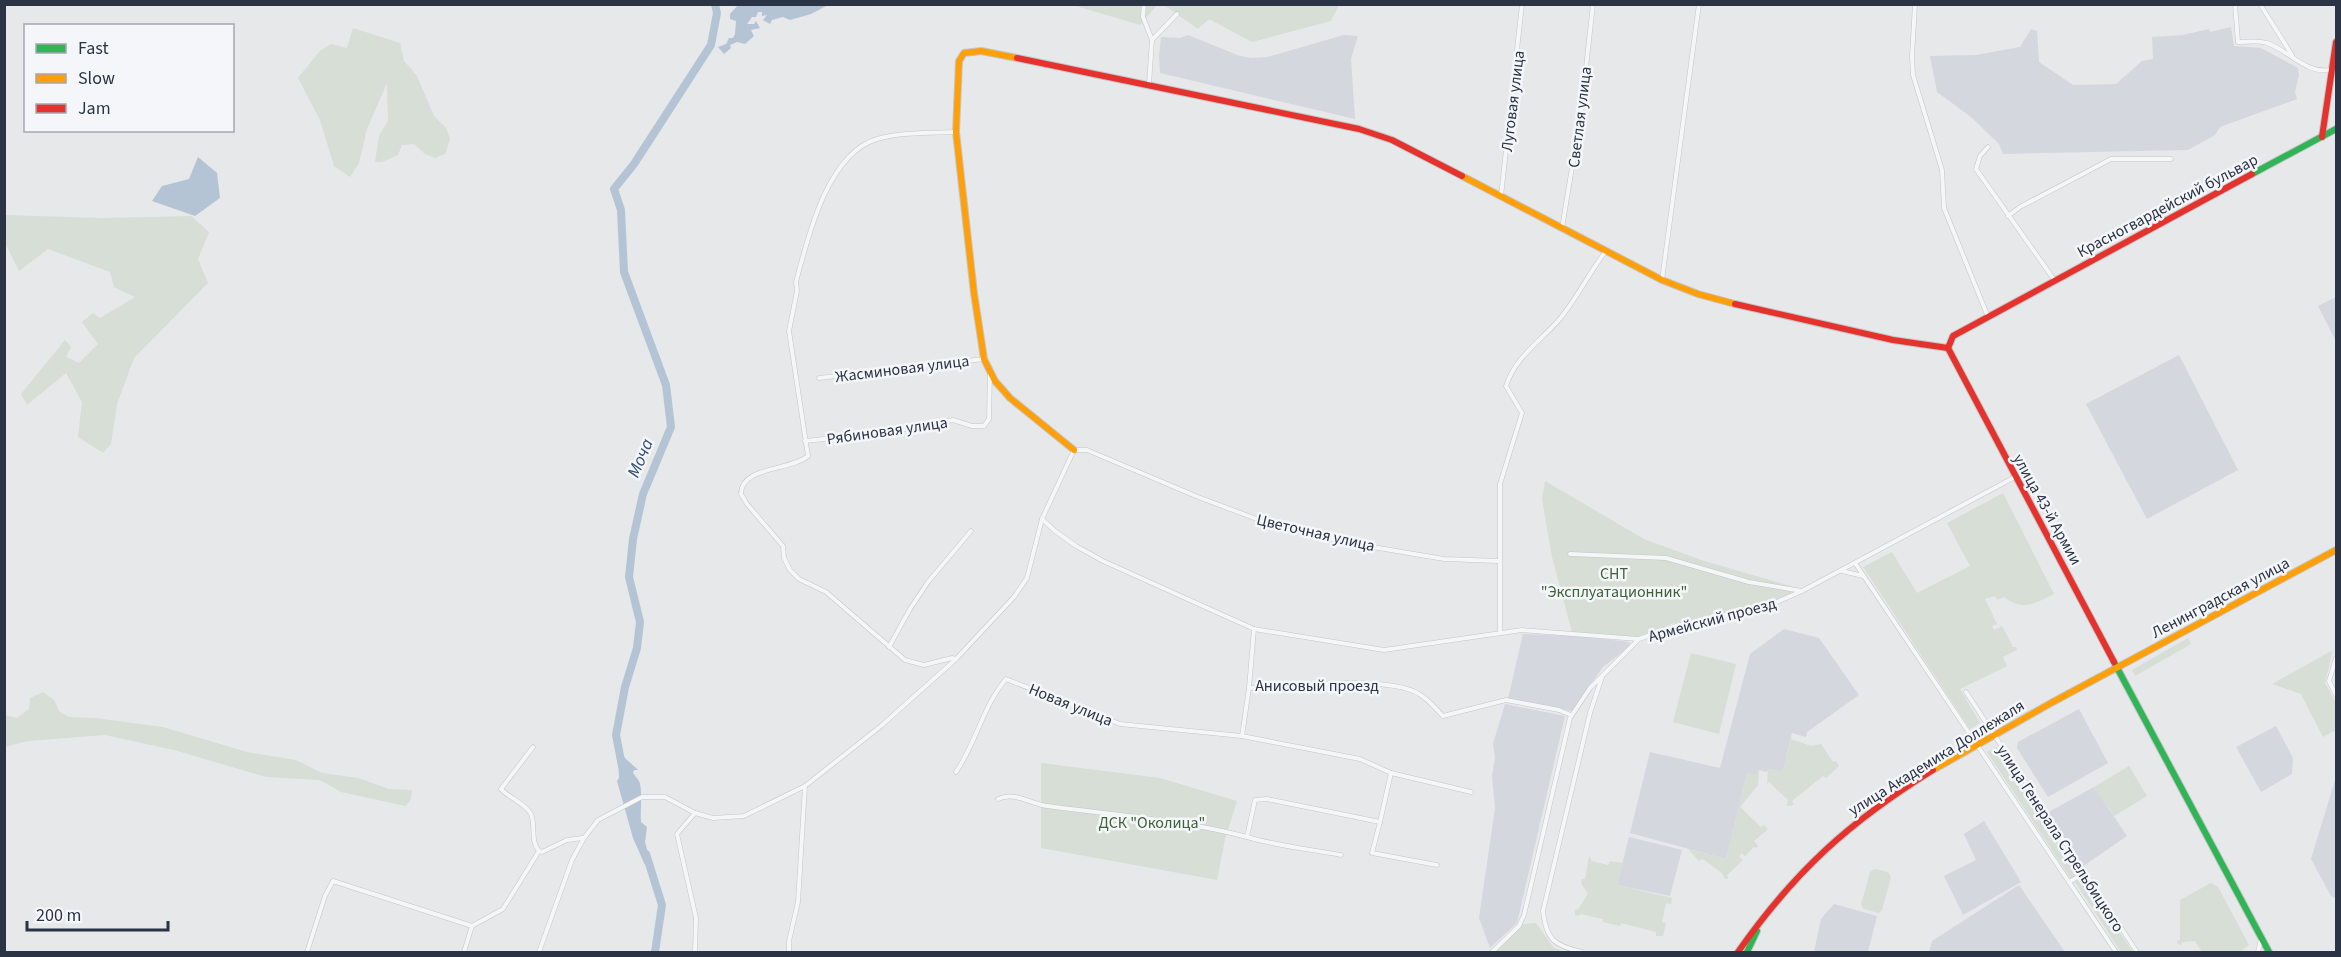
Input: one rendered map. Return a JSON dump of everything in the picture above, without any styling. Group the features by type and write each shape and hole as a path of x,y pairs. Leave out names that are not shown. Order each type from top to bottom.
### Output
{"street":[{"path":"1144,4 1143,17 1152,40 1149,84"},
{"name":"Луговая улица","path":"1501,197 1522,4"},
{"name":"Светлая улица","path":"1562,228 1581,113 1593,4"},
{"path":"1662,280 1699,4"},
{"path":"1916,4 1912,56 1913,75 1942,170 1944,208 1988,317"},
{"path":"2235,4 2238,42 2265,42 2312,70 2332,70"},
{"path":"2260,4 2292,56"},
{"path":"1152,40 1177,14"},
{"path":"2322,137 2337,42"},
{"path":"539,952 564,880 584,838 598,820 642,797 665,797 695,813 713,818 744,816 805,786 881,726 956,659 1014,597 1027,578 1042,519 1074,450 1010,398 995,381 984,359 974,293 956,132 959,61 964,53 981,51 1359,129 1392,140 1662,280 1698,294 1893,340 1948,348"},
{"name":"Красногвардейский бульвар","path":"1948,348 1953,336 2337,129"},
{"path":"956,132 886,137 861,146 850,155 824,194 799,273 789,331 808,456 792,465 754,474 743,482 741,494 783,546 784,558 790,570 799,579 826,592 905,660 918,664 956,659"},
{"path":"1988,147 1980,156 1976,169 2055,281"},
{"path":"2008,216 2111,159 2171,159"},
{"path":"1500,631 1498,561 1500,484 1522,413 1506,386 1510,374 1522,357 1558,321 1581,291 1606,251"},
{"name":"улица 43-й Армии","path":"1948,348 2269,952"},
{"name":"Жасминовая улица","path":"819,378 984,359"},
{"name":"Рябиновая улица","path":"806,441 890,432 953,420 972,426 984,426 989,419 990,372"},
{"name":"Цветочная улица","path":"1074,450 1087,450 1238,512 1291,529 1350,543 1444,559 1498,561"},
{"name":"Армейский проезд","path":"1582,952 1564,948 1552,940 1544,927 1543,911 1590,713 1603,675 1639,639 1676,626 1770,605 1841,571 2015,477"},
{"path":"1042,519 1062,536 1102,561 1254,629 1384,650 1435,644 1500,631 1535,630 1639,639"},
{"path":"889,647 928,582 971,531"},
{"name":"Ленинградская улица","path":"2117,666 2337,550"},
{"path":"1569,554 1666,558 1749,582 1802,591"},
{"name":"улица Генерала Стрельбицкого","path":"1855,563 2116,952"},
{"path":"1841,571 1864,576"},
{"name":"Анисовый проезд","path":"1254,629 1249,688 1339,684 1388,685 1419,693 1443,716 1506,700 1559,710 1571,716"},
{"path":"2337,658 2329,681 2337,695"},
{"path":"2126,683 2124,670 2129,660"},
{"name":"улица Академика Доллежаля","path":"1738,952 1810,863 1845,831 1894,795 1994,735 2117,666"},
{"path":"1492,952 1519,926 1524,915 1559,758 1571,716 1590,688 1603,675"},
{"name":"Новая улица","path":"956,772 966,758 989,705 1006,679 1120,724 1242,736 1360,759 1391,773 1471,792"},
{"path":"1242,736 1249,688"},
{"name":"улица Генерала Стрельбицкого","path":"1966,692 2137,952"},
{"path":"533,747 501,789 530,812 534,824 535,843 539,851"},
{"path":"1391,773 1372,853 1437,865"},
{"path":"789,952 789,941 798,902 805,786"},
{"path":"998,799 1004,796 1015,796 1043,805 1185,824 1274,845 1341,855"},
{"path":"1247,837 1255,800 1267,799 1380,822"},
{"path":"695,813 677,834 696,918 695,952"},
{"path":"539,851 542,852 567,840 584,838"},
{"path":"464,952 472,926 503,909 539,851"},
{"path":"2069,882 2085,873"},
{"path":"307,952 325,896 333,880 472,926"},
{"name":"улица Академика Доллежаля","path":"1747,952 1764,919"},
{"path":"2258,952 2261,938"}],"shaded area":[{"path":"2231,27 2234,46 2261,48 2298,68 2299,75 2295,92 2297,99 2220,127 2215,135 2188,150 2003,154 1999,144 1971,117 1937,92 1930,56 1976,55 2020,47 2031,29 2037,31 2039,62 2073,85 2116,84 2142,61 2153,59 2152,37 2183,35 2209,29 2210,32"},
{"path":"1188,35 1240,56 1251,58 1267,57 1344,35 1358,36 1351,59 1355,119 1160,73 1161,37 1180,38"},
{"path":"2336,297 2336,341 2318,306"},
{"path":"2179,355 2238,470 2147,519 2086,404"},
{"path":"1784,629 1819,638 1859,695 1807,732 1806,737 1792,733 1783,772 1768,769 1767,772 1759,770 1755,775 1747,773 1726,859 1630,833 1650,752 1720,768 1750,654"},
{"path":"1523,634 1577,636 1630,642 1629,647 1603,667 1572,711 1508,699"},
{"path":"1505,704 1565,716 1517,923 1490,948 1479,918 1495,808 1492,776 1495,758 1493,744"},
{"path":"2079,709 2108,763 2048,797 2017,748 2018,742"},
{"path":"2276,726 2293,758 2292,774 2261,792 2236,747"},
{"path":"2336,777 2336,898 2331,896 2311,859"},
{"path":"2094,787 2127,836 2082,867 2047,813"},
{"path":"1984,821 2021,882 1963,915 1944,876 1976,860 1964,834"},
{"path":"1629,837 1682,850 1670,896 1617,885"},
{"path":"2019,885 2065,952 1929,952 1932,941"},
{"path":"1834,904 1877,916 1868,952 1814,952 1821,919"}],"green space":[{"path":"1073,5 1157,5 1140,25"},
{"path":"1164,5 1339,5 1331,21 1252,42 1209,19 1198,29"},
{"path":"353,28 400,43 404,61 417,76 434,116 446,128 450,139 445,154 435,158 425,154 414,144 402,145 398,155 382,162 375,162 379,136 388,121 387,83 367,129 359,163 350,177 334,166 320,120 298,78 320,51 331,44 347,48"},
{"path":"5,215 103,218 191,216 209,232 198,259 208,283 134,358 117,404 111,444 103,453 78,437 82,402 66,373 27,405 21,394 65,340 71,347 66,357 79,363 98,344 82,322 93,313 100,318 135,297 114,287 110,272 48,249 19,271 5,243"},
{"name":"СНТ \"Эксплуатационник\"","path":"1545,481 1644,539 1701,560 1794,587 1794,594 1771,604 1674,623 1639,638 1572,632 1552,557 1542,499"},
{"path":"2003,493 2054,594 2035,603 2023,605 2011,602 2004,597 1997,600 1995,596 1985,599 1997,624 1992,626 1994,630 2002,626 2013,647 2017,650 2003,657 2007,666 1960,689 1980,723 1970,729 1863,567 1892,552 1917,593 1970,566 1947,523"},
{"path":"2188,638 2191,644 2135,676 2132,670"},
{"path":"2333,650 2325,683 2336,703 2336,730 2323,737 2301,694 2272,684"},
{"path":"1691,653 1736,664 1719,734 1673,722"},
{"path":"43,692 54,700 59,711 69,717 163,727 247,752 296,760 322,773 358,778 389,789 412,790 411,799 406,806 341,792 320,780 266,777 174,750 105,735 28,741 5,747 5,715 17,718 29,709 30,698"},
{"path":"1791,739 1811,746 1821,744 1833,762 1836,761 1839,766 1826,778 1823,776 1792,801 1794,805 1789,806 1787,805 1788,800 1769,782 1767,785 1768,769 1783,772"},
{"path":"1997,747 2080,873 2071,879 1987,752"},
{"name":"ДСК \"Околица\"","path":"1041,763 1160,778 1237,801 1225,839 1217,880 1041,848"},
{"path":"2129,766 2147,796 2114,816 2094,787"},
{"path":"1759,770 1758,785 1740,807 1761,827 1764,825 1768,829 1754,841 1758,846 1756,848 1754,847 1745,856 1742,853 1739,857 1743,860 1727,875 1728,879 1725,879 1722,873 1703,859 1699,861 1688,849 1726,859 1747,773 1755,775"},
{"path":"1589,856 1592,861 1608,865 1610,861 1623,863 1617,885 1672,898 1671,904 1666,903 1662,922 1666,923 1663,936 1656,936 1656,932 1621,923 1620,926 1603,922 1603,919 1575,915 1575,910 1588,894 1581,883 1582,879 1585,879"},
{"path":"1875,869 1888,872 1891,877 1882,910 1879,913 1864,909 1861,905 1870,872"},
{"path":"2082,878 2133,952 2121,952 2075,882"},
{"path":"2211,883 2218,887 2249,945 2239,952 2202,952 2195,941 2178,944 2177,941 2180,940 2180,900"},
{"path":"1536,923 1553,947 1563,952 1495,952 1523,924"}],"water":[{"path":"738,5 828,5 811,14 790,20 783,17 772,20 770,24 763,20 767,15 762,16 762,12 758,12 756,17 752,17 747,24 754,24 756,21 760,28 751,30 754,36 745,44 737,42 730,45 731,48 724,54 718,47 726,44 735,34 736,21 730,19 730,14"},
{"path":"198,157 217,173 220,198 195,216 152,201 162,186 189,179"},
{"path":"623,755 638,770 634,770 633,773 640,785 641,822 647,827 645,842 651,863 645,865 633,838 617,781 619,778 618,756"}],"waterway":[{"name":"Моча","path":"622,766 616,735 625,687 637,648 640,622 629,577 633,539 643,494 671,427 666,385 624,272 621,210 614,189 634,164 711,45 717,13 715,4"},
{"name":"Моча","path":"646,854 662,905 655,952"}],"traffic: fast":[{"path":"2252,174 2336,129"},
{"path":"2114,662 2269,952"},
{"path":"1747,952 1757,931"}],"traffic: slow":[{"path":"1017,58 981,51 964,53 959,61 956,132 974,293 984,359 995,381 1010,398 1074,450"},
{"path":"1462,176 1662,280 1698,294 1735,304"},
{"path":"1933,770 2051,703 2336,550"}],"traffic: jam":[{"path":"2322,137 2336,42"},
{"path":"1017,58 1359,129 1392,140 1462,176"},
{"path":"1948,348 1953,336 2252,174"},
{"path":"1735,304 1893,340 1948,348"},
{"path":"1948,348 2114,662"},
{"path":"1738,952 1781,897 1825,850 1875,809 1933,770"}]}
